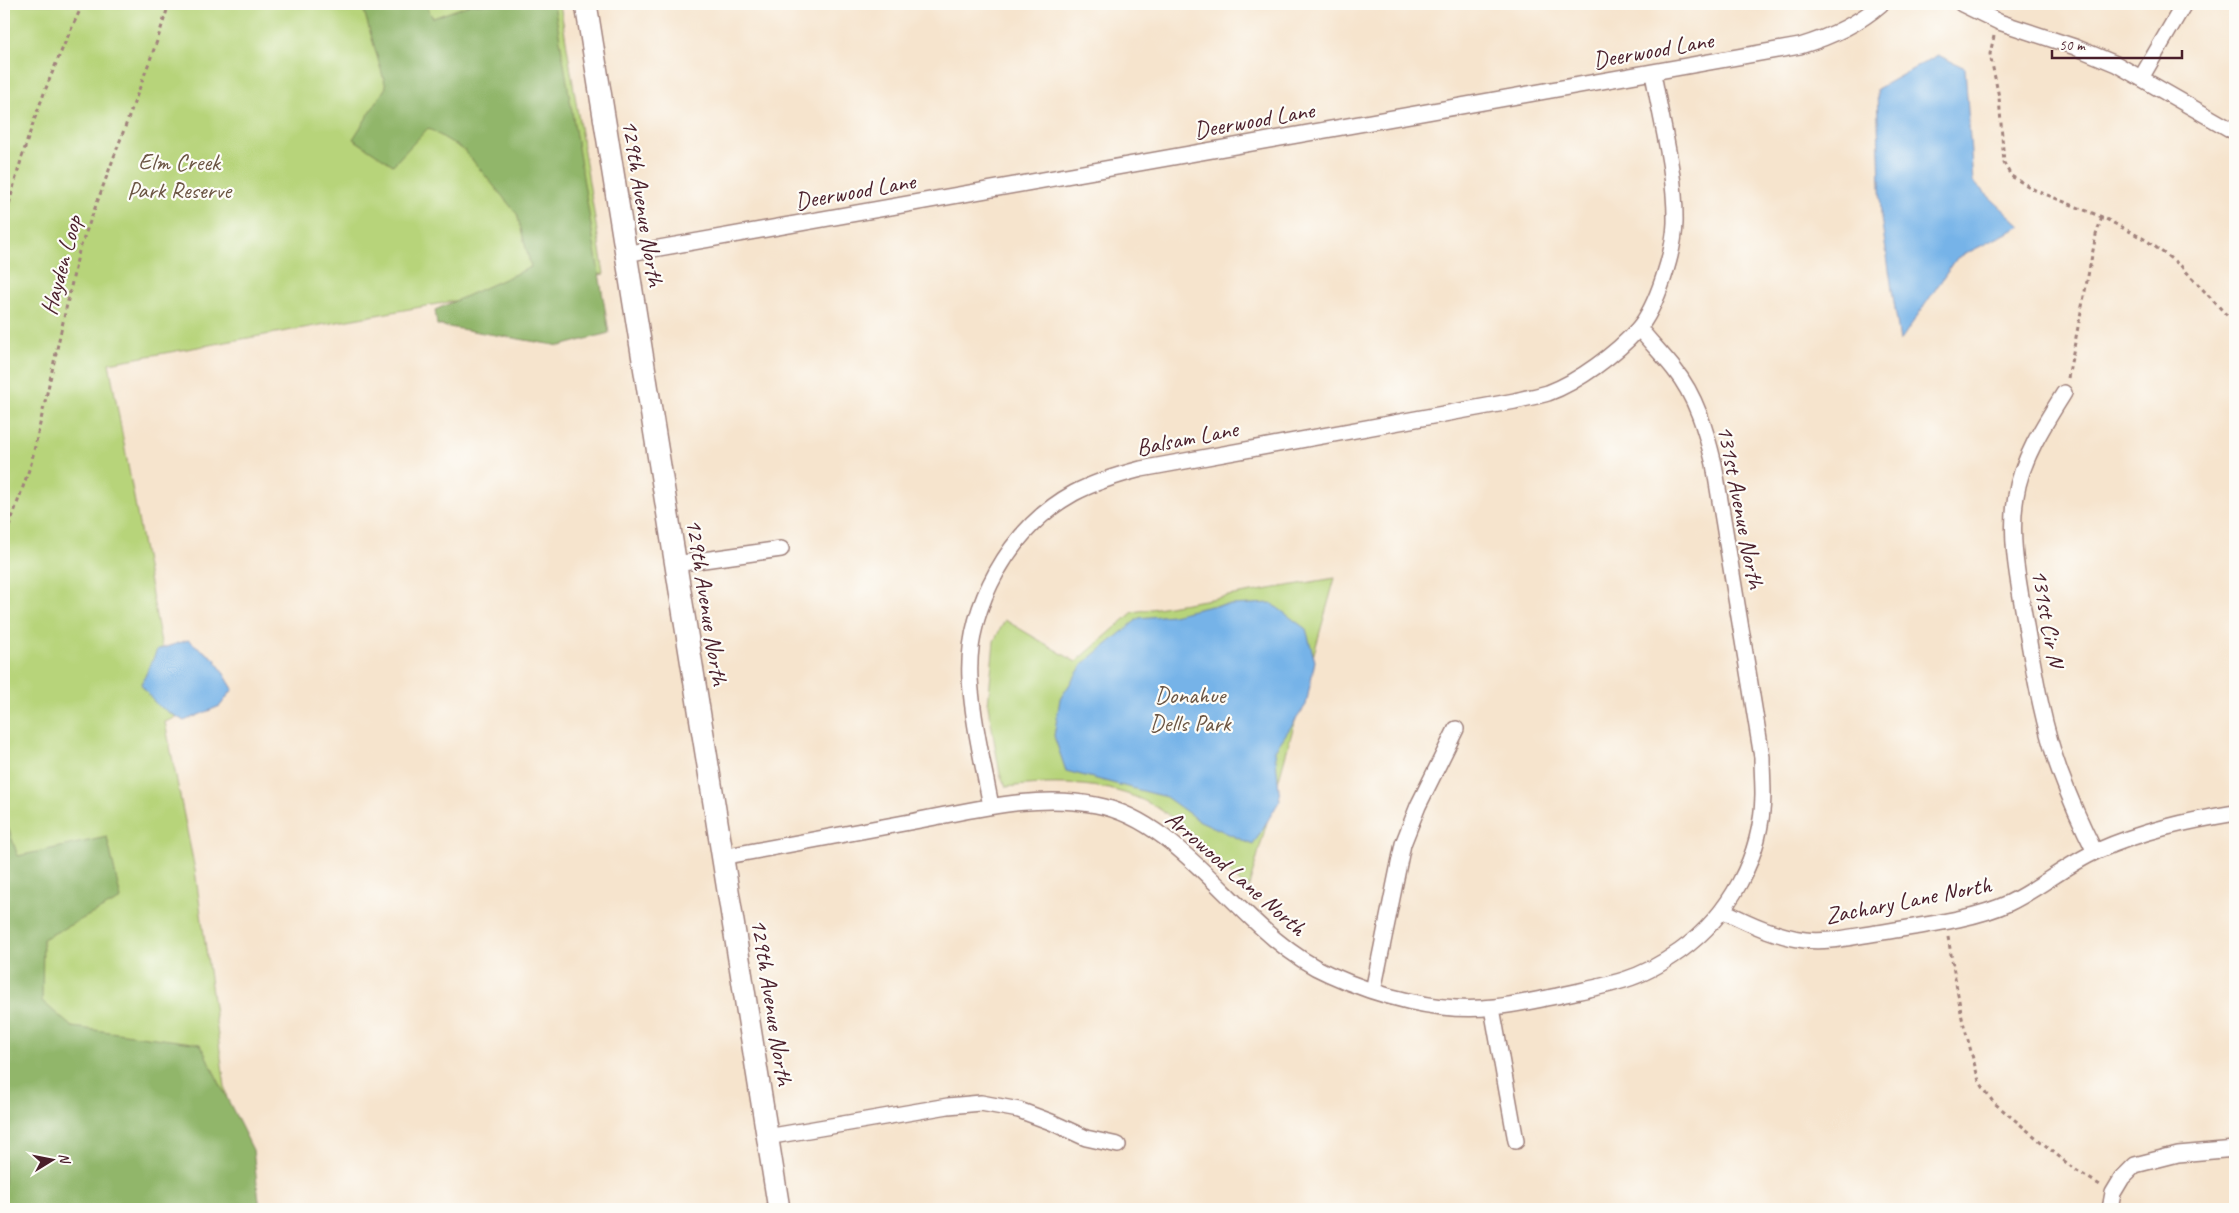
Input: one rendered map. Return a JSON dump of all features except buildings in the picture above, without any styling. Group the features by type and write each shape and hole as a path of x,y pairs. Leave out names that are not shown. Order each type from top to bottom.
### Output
{"main road":[{"name":"129th Avenue North","path":"586,4 779,1209"}],"street":[{"name":"Deerwood Lane","path":"625,254 1800,46 1850,27 1881,4"},
{"path":"1962,4 1999,22 2075,47 2116,64 2235,132"},
{"path":"2141,78 2184,4"},
{"path":"1638,328 1658,293 1667,268 1675,224 1673,186 1653,73"},
{"name":"Balsam Lane","path":"991,806 970,678 973,641 982,605 996,572 1018,541 1043,515 1073,494 1106,478 1141,469 1515,401 1550,392 1582,376 1638,328"},
{"name":"131st Avenue North","path":"1638,328 1676,370 1693,400 1706,431 1714,464 1762,757 1763,798 1757,837 1744,875 1724,911"},
{"name":"131st Cir N","path":"2064,393 2044,424 2028,458 2016,494 2013,528 2016,568 2046,727 2060,771 2079,819 2095,852"},
{"path":"675,564 781,549"},
{"path":"1373,990 1403,844 1421,798 1456,729"},
{"name":"Arrowood Lane North","path":"722,857 991,806 1062,800 1100,805 1134,817 1161,834 1254,923 1288,950 1326,973 1418,1004 1492,1008 1627,980 1664,962 1690,944 1724,911"},
{"name":"Zachary Lane North","path":"1724,911 1754,926 1782,936 1808,941 1841,939 1946,920 2008,904 2095,852 2166,826 2235,813"},
{"path":"1492,1008 1516,1141"},
{"path":"767,1137 948,1106 982,1104 1019,1110 1086,1138 1118,1145"},
{"path":"2110,1209 2113,1193 2122,1178 2135,1165 2178,1154 2235,1149"}],"path":[{"path":"4,227 33,126 66,40 83,4"},
{"name":"Hayden Loop","path":"4,541 31,464 79,251 158,41 169,4"},
{"path":"1999,22 1990,54 1999,97 2004,163 2011,176 2022,183 2102,217 2146,240 2181,266 2235,324"},
{"path":"2064,393 2096,235 2102,217"},
{"path":"1946,920 1952,972 1979,1081 1993,1102 2074,1168 2113,1193"}],"green space":[{"name":"Elm Creek Park Reserve","path":"4,4 560,4 604,274 109,363 175,718 165,722 195,870 242,1209 4,1209"},
{"path":"362,4 425,4 433,18 472,4 554,4 609,333 560,346 437,325 435,310 531,267 517,214 464,150 428,128 393,165 353,139 386,87"},
{"name":"Donahue Dells Park","path":"1335,578 1248,890 1184,827 1161,810 1143,800 1106,788 1086,785 1046,784 1006,787 1000,774 988,705 994,641 1005,620 1076,662 1133,612"},
{"path":"4,816 18,856 107,837 121,899 43,939 42,1001 72,1027 200,1044 253,1150 260,1209 4,1209"}],"water":[{"path":"1938,55 1965,68 1973,182 2021,226 1957,258 1900,341 1881,218 1877,89"},
{"name":"Donahue Dells Park","path":"1271,603 1306,629 1315,661 1306,705 1275,750 1280,800 1253,845 1198,820 1166,797 1066,771 1054,736 1060,699 1083,664 1139,618 1172,615 1211,606"},
{"path":"188,640 215,659 233,689 220,706 184,721 157,705 141,685 157,650"}]}
